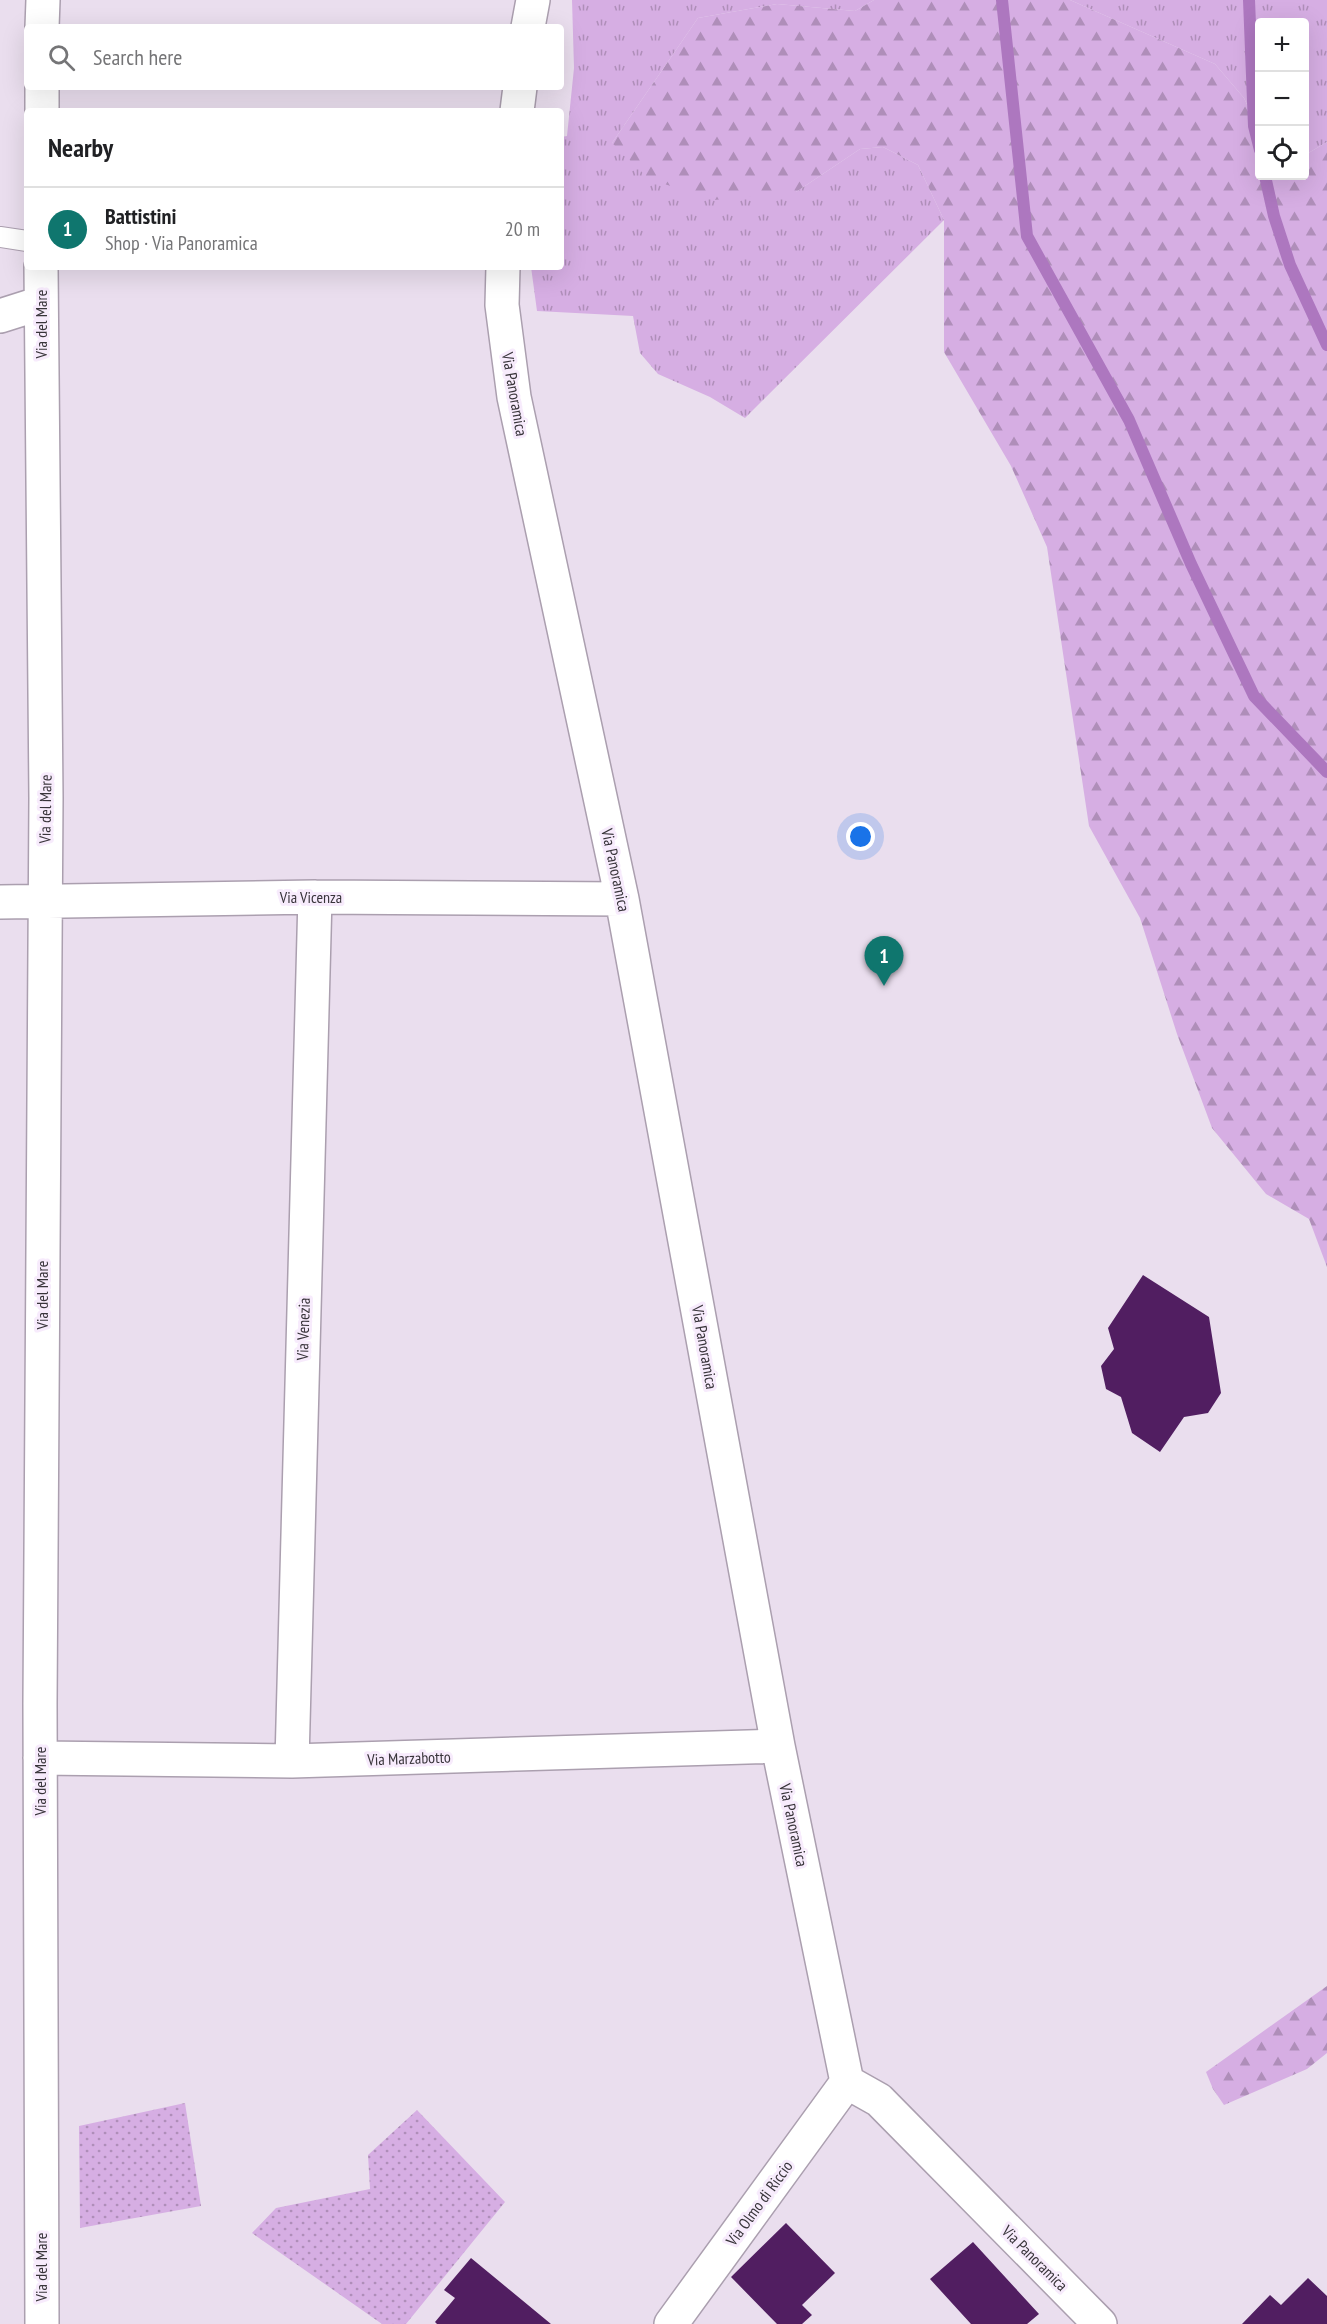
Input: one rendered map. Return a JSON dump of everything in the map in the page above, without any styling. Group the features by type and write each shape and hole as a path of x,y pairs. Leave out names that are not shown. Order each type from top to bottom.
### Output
{"street":[{"path":"42,24 43,0"},
{"path":"529,24 533,0"},
{"path":"42,90 42,108"},
{"path":"517,108 520,90"},
{"name":"Via del Mare","path":"41,270 46,798 40,1758 42,2324"},
{"name":"Via Panoramica","path":"503,270 502,304 514,397 622,899 778,1746 847,2082 879,2100 1100,2324"},
{"path":"0,316 41,303"},
{"name":"Via Vicenza","path":"0,902 315,897 622,899"},
{"name":"Via Venezia","path":"292,1761 315,897"},
{"name":"Via Marzabotto","path":"40,1758 292,1761 778,1746"},
{"name":"Via Olmo di Riccio","path":"671,2324 847,2082"}],"lane":[{"path":"0,237 24,241"}],"green space":[{"path":"572,0 874,0 855,11 777,4 698,18 612,143 796,192 860,149 883,147 918,165 944,220 745,418 710,397 658,374 640,353 633,316 537,311 531,270 564,270 564,136 567,136 574,68"},
{"path":"874,0 1070,0 1215,64 1244,98 1255,122 1255,180 1309,180 1309,153 1327,142 1327,1267 1309,1219 1266,1194 1212,1128 1177,1034 1140,918 1089,826 1047,547 1011,466 944,352 944,220 918,165 883,147 860,149 796,192 714,200 649,179 612,143 698,18 777,4 855,11"},
{"path":"1070,0 1327,0 1327,142 1309,153 1309,18 1255,18 1255,122 1244,98 1215,64"},
{"path":"1327,1986 1327,2053 1307,2069 1224,2105 1213,2089 1206,2072"},
{"path":"185,2103 201,2206 80,2228 79,2126"},
{"path":"417,2110 505,2202 406,2324 382,2324 252,2233 276,2208 370,2189 368,2155"}],"building":[{"path":"1143,1275 1209,1317 1221,1393 1208,1413 1184,1417 1160,1452 1132,1433 1121,1397 1106,1389 1101,1366 1114,1349 1108,1328"},
{"path":"786,2223 835,2273 802,2305 812,2315 802,2324 777,2324 731,2277"},
{"path":"973,2242 1039,2314 1027,2324 971,2324 930,2279"},
{"path":"471,2258 551,2324 437,2324 435,2322 455,2298 444,2290"},
{"path":"1308,2278 1327,2296 1327,2324 1242,2324 1270,2295 1281,2305"}],"waterway":[{"path":"1002,0 1027,236 1129,420 1191,564 1254,696 1327,772"},
{"path":"1249,0 1255,130"},
{"path":"1266,180 1274,216 1290,265 1327,345"}],"place":[{"name":"Battistini","path":"884,986"}]}
